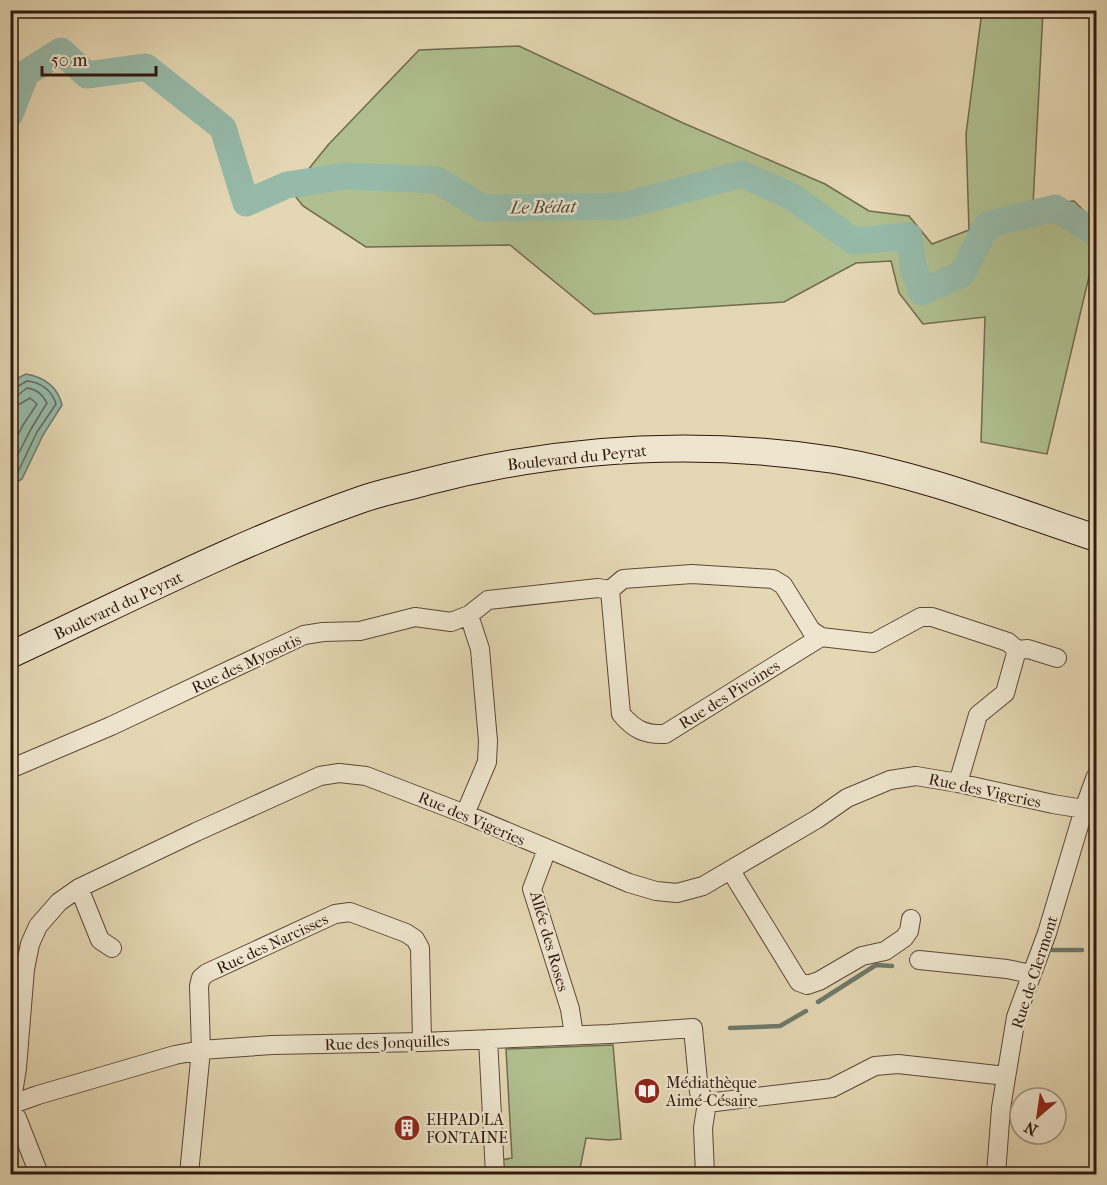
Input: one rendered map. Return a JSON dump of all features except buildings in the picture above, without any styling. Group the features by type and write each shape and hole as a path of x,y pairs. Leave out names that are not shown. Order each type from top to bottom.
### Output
{"main road":[{"name":"Boulevard du Peyrat","path":"10,655 278,531 363,499 463,472 531,459 598,451 678,448 765,451 837,461 917,479 1096,538"}],"street":[{"name":"Rue des Myosotis","path":"10,769 111,726 304,635 360,631 415,617 451,622 469,615 488,600 598,588 610,590 623,579 692,574 773,579 783,585 811,630 821,637"},
{"name":"Rue des Pivoines","path":"610,590 621,714 631,727 652,735 665,734 821,637"},
{"path":"465,814 487,762 480,649 469,615"},
{"path":"821,637 873,643 921,616 932,617 1008,642 1017,650 1028,649 1057,658"},
{"path":"958,783 978,715 1005,693 1017,650"},
{"name":"Rue des Vigeries","path":"10,1099 13,1093 25,969 30,944 38,926 59,902 79,888 320,776 339,773 366,776 465,814 629,883 656,891 677,893 703,886 817,819 847,798 890,780 916,776 1090,810"},
{"name":"Rue de Clermont","path":"996,1174 1001,1108 1016,1017 1090,810 1096,776"},
{"name":"Allée des Roses","path":"547,849 532,889 570,1009 574,1035"},
{"path":"731,871 799,982 807,985 819,981 862,956 885,951 904,938 909,931 911,919"},
{"path":"79,888 99,940 112,948"},
{"name":"Rue des Narcisses","path":"201,1050 199,986 201,978 335,914 350,912 406,933 415,939 420,948 422,1042"},
{"path":"919,960 1007,969 1030,974"},
{"name":"Rue des Jonquilles","path":"10,1105 175,1055 201,1050 272,1045 422,1042 693,1028 699,1092 707,1103"},
{"path":"488,1039 495,1174"},
{"path":"189,1174 201,1050"},
{"path":"705,1174 703,1128 707,1103 832,1088 875,1066 898,1064 1006,1076"},
{"path":"10,1110 17,1118 39,1174"}],"shaded area":[{"path":"982,11 1043,11 1033,205 1074,201 1096,223 1096,247 1047,454 981,442 985,317 923,324 899,293 891,261 856,263 784,302 594,314 510,245 366,247 303,206 291,191 328,145 419,50 519,46 683,123 825,184 869,211 909,216 932,244 969,230 966,134"},
{"path":"613,1045 621,1139 586,1138 579,1174 502,1169 501,1160 512,1158 506,1049"}],"water":[{"path":"26,374 39,378 54,388 62,405 43,435 22,479 11,486 11,385"}],"waterway":[{"name":"Le Bédat","path":"10,114 26,73 61,51 87,75 146,67 223,128 246,203 287,185 346,176 437,180 483,208 623,206 742,174 791,196 854,241 909,236 913,266 922,292 962,274 987,225 1055,208 1096,233"},
{"path":"1052,950 1082,950"},
{"path":"818,1002 876,965 892,966"},
{"path":"730,1028 780,1026 806,1011"}],"place":[{"name":"Médiathèque Aimé-Césaire","path":"647,1091"},
{"name":"EHPAD LA FONTAINE","path":"407,1128"}]}
